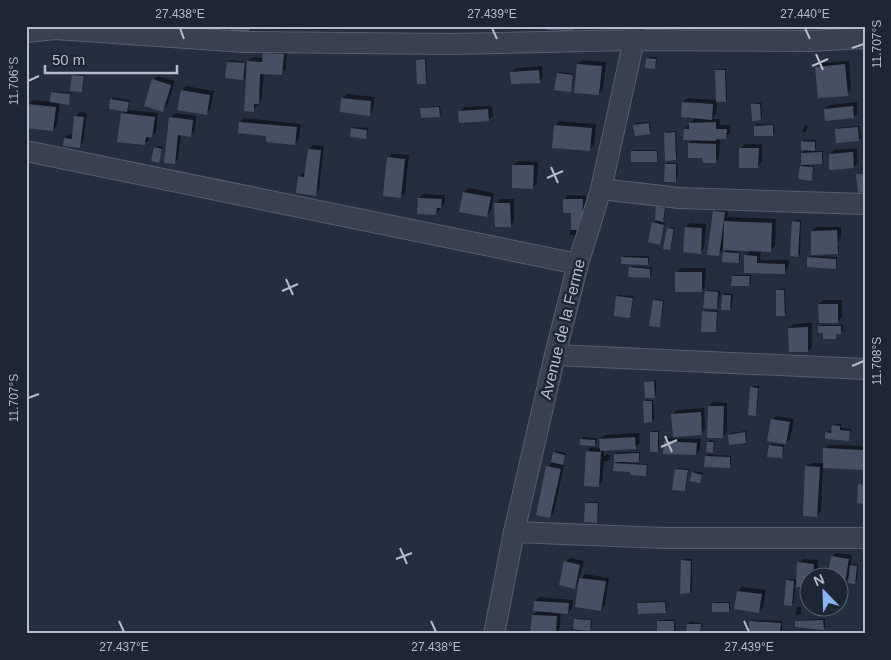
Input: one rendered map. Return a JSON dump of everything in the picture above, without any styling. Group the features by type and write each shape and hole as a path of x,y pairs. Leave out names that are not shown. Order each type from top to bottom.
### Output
{"street":[{"path":"26,32 55,29 245,42 451,44 634,33 810,41 865,38"},
{"name":"Avenue de la Ferme","path":"494,634 514,532 555,355 578,264 601,188 634,33"},
{"path":"26,151 578,264"},
{"path":"601,188 679,198 865,204"},
{"path":"555,355 865,369"},
{"path":"514,532 665,538 865,538"}],"building":[{"path":"231,26 250,26 249,32 231,32"},
{"path":"547,26 574,26 573,31 547,30"},
{"path":"263,53 284,54 282,75 260,74 259,104 254,104 254,112 244,111 247,61 262,62"},
{"path":"646,58 656,59 655,69 645,68"},
{"path":"425,59 426,84 417,84 416,60"},
{"path":"227,62 245,63 243,80 225,78"},
{"path":"577,64 602,66 599,95 574,93"},
{"path":"845,64 848,96 818,98 815,67"},
{"path":"539,70 540,83 511,84 510,72"},
{"path":"715,70 725,70 726,102 716,102"},
{"path":"557,73 573,75 571,92 554,90"},
{"path":"72,75 84,76 82,92 70,91"},
{"path":"152,79 171,85 163,112 144,106"},
{"path":"181,90 210,95 207,115 177,110"},
{"path":"51,92 70,94 69,105 50,102"},
{"path":"341,98 371,101 370,116 340,112"},
{"path":"110,99 129,102 127,112 109,109"},
{"path":"682,102 713,104 712,120 681,117"},
{"path":"28,104 56,107 53,131 26,128"},
{"path":"751,104 760,104 761,120 752,121"},
{"path":"853,106 854,118 825,121 824,109"},
{"path":"439,107 440,117 421,118 420,108"},
{"path":"488,109 489,121 459,123 458,111"},
{"path":"121,113 155,117 152,137 146,137 145,145 117,142"},
{"path":"74,116 84,117 80,148 63,146 64,138 72,139"},
{"path":"169,117 193,120 191,137 178,135 175,164 164,163"},
{"path":"239,122 297,127 295,145 266,142 266,136 238,133"},
{"path":"716,122 716,129 727,129 726,139 716,139 716,141 683,140 684,129 689,129 689,123"},
{"path":"649,123 650,134 635,136 633,125"},
{"path":"554,125 592,128 590,151 552,148"},
{"path":"773,125 773,136 754,136 754,126"},
{"path":"858,127 859,141 836,143 835,129"},
{"path":"351,128 367,130 366,139 350,137"},
{"path":"675,132 676,160 665,161 664,133"},
{"path":"801,141 815,142 815,151 801,150"},
{"path":"688,143 716,144 716,163 703,163 702,158 688,158"},
{"path":"154,147 162,149 159,163 151,161"},
{"path":"739,148 759,148 758,168 739,168"},
{"path":"308,149 321,150 316,196 296,193 298,176 304,177"},
{"path":"631,151 657,151 657,162 631,162"},
{"path":"822,152 822,164 801,165 801,153"},
{"path":"853,152 854,168 829,170 829,154"},
{"path":"387,157 405,159 401,198 383,196"},
{"path":"665,164 676,164 676,182 664,182"},
{"path":"512,165 534,165 533,189 512,188"},
{"path":"800,166 813,167 812,181 798,179"},
{"path":"856,174 865,174 865,192 858,193"},
{"path":"463,192 491,197 487,217 459,212"},
{"path":"418,198 442,199 441,208 437,208 436,215 417,214"},
{"path":"563,199 583,199 582,230 571,230 571,213 563,213"},
{"path":"494,203 510,203 511,227 495,227"},
{"path":"656,206 665,208 663,222 655,220"},
{"path":"713,211 725,212 719,256 707,255"},
{"path":"724,221 772,223 771,252 723,250"},
{"path":"792,221 800,222 798,257 790,256"},
{"path":"652,222 664,225 660,245 648,242"},
{"path":"685,227 702,228 701,254 683,252"},
{"path":"667,228 674,229 670,250 663,249"},
{"path":"837,230 838,254 811,255 811,231"},
{"path":"723,252 739,253 739,263 722,262"},
{"path":"744,255 757,256 757,263 785,264 785,274 744,273"},
{"path":"621,257 648,258 648,265 621,264"},
{"path":"807,257 836,259 836,269 807,267"},
{"path":"629,267 650,269 650,278 628,277"},
{"path":"675,272 702,272 702,292 675,292"},
{"path":"732,276 750,276 749,286 731,286"},
{"path":"776,290 784,290 785,316 776,316"},
{"path":"705,291 718,292 717,309 703,308"},
{"path":"722,295 731,295 730,310 721,310"},
{"path":"616,296 633,298 630,318 614,316"},
{"path":"653,300 663,301 660,327 649,326"},
{"path":"818,304 838,304 838,323 819,323"},
{"path":"702,311 717,312 716,332 701,332"},
{"path":"818,326 841,326 841,334 836,334 836,339 823,339 823,333 818,333"},
{"path":"808,327 808,352 789,352 788,328"},
{"path":"654,381 655,398 645,398 644,382"},
{"path":"750,387 758,388 756,416 748,415"},
{"path":"643,401 652,401 652,422 644,423"},
{"path":"708,406 724,406 723,438 707,438"},
{"path":"701,412 702,435 673,437 671,414"},
{"path":"771,419 790,422 786,444 767,441"},
{"path":"832,425 840,426 840,430 850,431 849,441 825,439 825,432 831,433"},
{"path":"650,432 658,432 658,452 650,452"},
{"path":"745,432 746,443 729,445 728,435"},
{"path":"635,437 636,449 600,451 599,439"},
{"path":"580,439 595,440 595,446 580,445"},
{"path":"664,441 697,443 696,455 663,454"},
{"path":"707,442 714,442 713,453 706,452"},
{"path":"769,445 783,447 782,458 767,457"},
{"path":"823,448 864,450 864,470 823,468"},
{"path":"586,451 601,452 599,487 584,486"},
{"path":"553,452 565,455 563,465 551,462"},
{"path":"639,453 639,462 614,462 614,454"},
{"path":"705,456 730,457 730,468 704,467"},
{"path":"614,463 647,465 646,476 630,475 630,472 613,471"},
{"path":"546,466 561,469 550,518 536,515"},
{"path":"805,466 820,467 817,517 803,516"},
{"path":"675,469 688,470 685,491 672,490"},
{"path":"692,472 702,475 700,483 690,481"},
{"path":"858,484 865,485 864,504 857,503"},
{"path":"585,503 598,503 597,523 584,522"},
{"path":"831,556 849,559 848,568 829,568"},
{"path":"681,560 691,561 690,593 680,594"},
{"path":"564,561 580,565 575,589 559,585"},
{"path":"797,562 814,564 814,568 798,568 798,587 796,587"},
{"path":"850,565 857,566 855,584 848,583"},
{"path":"579,578 606,581 601,611 575,607"},
{"path":"786,580 794,581 792,606 784,605"},
{"path":"737,591 762,594 759,613 734,609"},
{"path":"534,601 569,603 568,614 533,611"},
{"path":"665,602 666,613 638,614 637,603"},
{"path":"712,603 729,603 729,612 712,612"},
{"path":"532,615 557,616 556,634 530,634"},
{"path":"574,619 591,620 590,631 573,629"},
{"path":"823,620 824,630 795,627 795,621"},
{"path":"657,621 674,621 674,634 657,634"},
{"path":"749,621 781,623 780,633 749,631"},
{"path":"687,624 701,624 700,634 686,634"}]}
